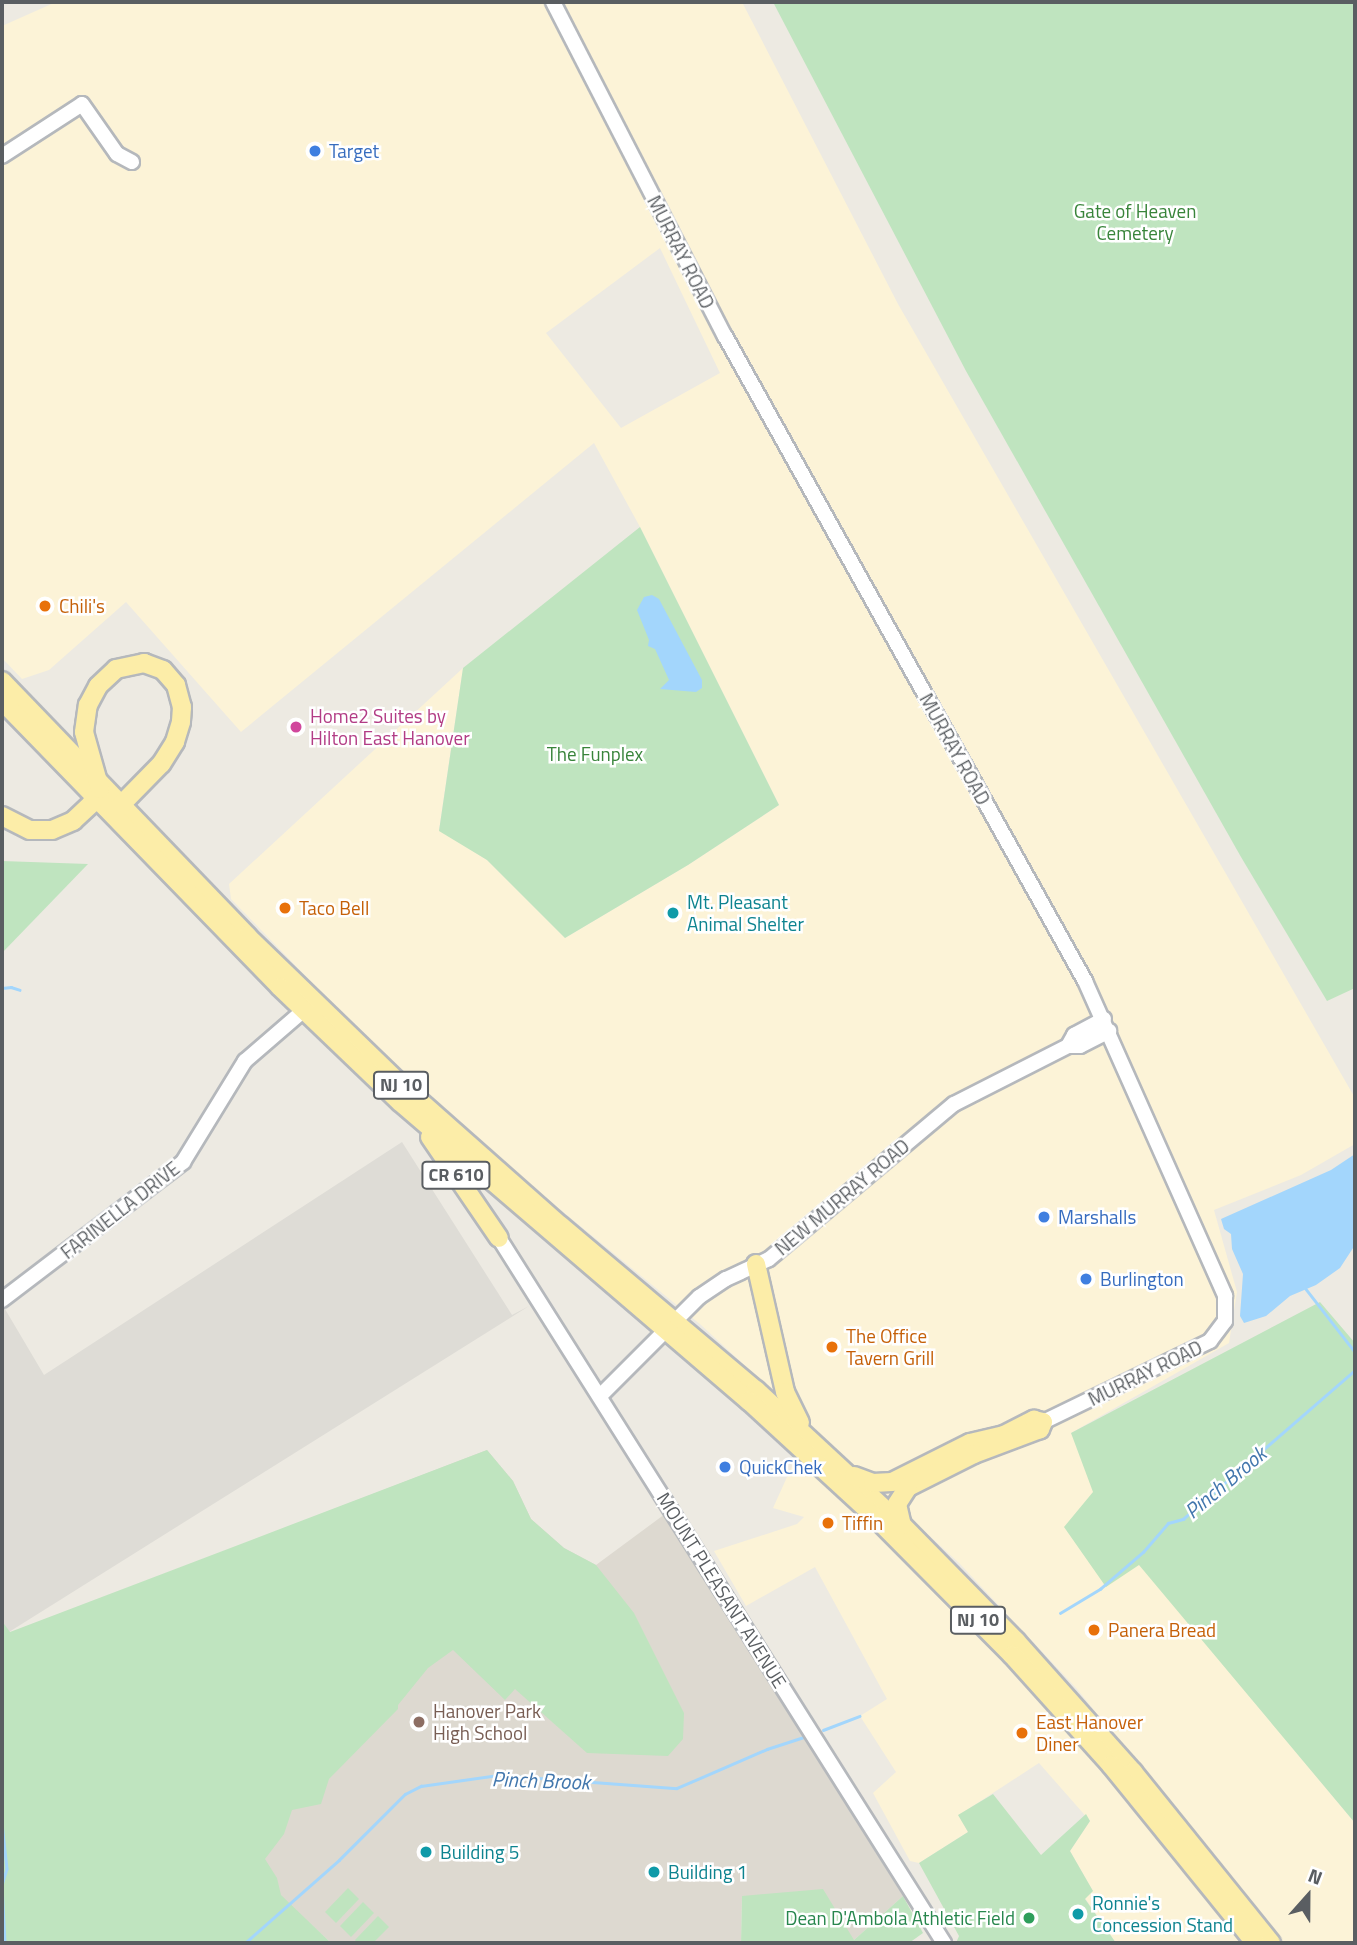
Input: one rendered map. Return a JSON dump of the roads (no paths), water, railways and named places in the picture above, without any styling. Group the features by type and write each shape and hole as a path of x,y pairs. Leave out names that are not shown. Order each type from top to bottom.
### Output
{"main road":[{"path":"2,816 30,830 52,830 73,821 97,791 83,732 93,695 116,669 134,663 155,666 170,677 180,695 182,707 179,733 161,764 116,809"},
{"name":"NJ 10","path":"2,681 97,791"},
{"name":"NJ 10","path":"2,701 398,1082 815,1460 972,1614 1111,1765 1255,1943"},
{"name":"NJ 10","path":"116,809 304,1010 412,1112 820,1447 902,1525 1016,1641 1116,1753 1271,1943"},
{"name":"CR 610","path":"412,1112 499,1238"},
{"path":"757,1264 789,1404 820,1447"},
{"path":"850,1474 873,1483 892,1482 970,1443 1004,1435 1034,1420 1043,1422 1040,1429 974,1454 908,1487 897,1504 902,1525"}],"street":[{"name":"MURRAY ROAD","path":"553,2 725,336 1086,981 1225,1296 1227,1315 1223,1327 1210,1341 1043,1422"},
{"path":"2,156 82,104 117,154 132,162"},
{"name":"FARINELLA DRIVE","path":"2,1300 183,1162 245,1061 304,1010"},
{"name":"NEW MURRAY ROAD","path":"600,1396 705,1292 769,1259 954,1104 1068,1046 1074,1035 1106,1025"},
{"name":"MOUNT PLEASANT AVENUE","path":"499,1238 944,1943"}],"water":[{"path":"652,595 659,599 702,680 702,688 696,692 660,689 669,680 655,649 648,646 649,640 637,610 644,597"},
{"path":"1355,1154 1355,1245 1340,1268 1316,1285 1290,1296 1266,1316 1244,1323 1240,1316 1243,1274 1232,1249 1231,1234 1224,1229 1221,1219 1331,1170"}],"waterway":[{"path":"2,988 20,990"},
{"name":"Pinch Brook","path":"1306,1289 1355,1352"},
{"name":"Pinch Brook","path":"1060,1613 1100,1589 1143,1552 1168,1523 1183,1519 1355,1370"},
{"name":"Pinch Brook","path":"823,1730 859,1716"},
{"name":"Pinch Brook","path":"245,1943 339,1860 405,1794 421,1786 498,1775 677,1788 767,1749 804,1737"},
{"path":"2,1823 7,1869 2,1885 5,1943"}],"place":[{"name":"Target","path":"315,151"},
{"name":"Chili's","path":"45,606"},
{"name":"Home2 Suites by Hilton East Hanover","path":"296,727"},
{"name":"Taco Bell","path":"285,908"},
{"name":"Mt. Pleasant Animal Shelter","path":"673,913"},
{"name":"Marshalls","path":"1044,1217"},
{"name":"Burlington","path":"1086,1279"},
{"name":"The Office Tavern Grill","path":"832,1347"},
{"name":"QuickChek","path":"725,1467"},
{"name":"Tiffin","path":"828,1523"},
{"name":"Panera Bread","path":"1094,1630"},
{"name":"Hanover Park High School","path":"419,1722"},
{"name":"East Hanover Diner","path":"1022,1733"},
{"name":"Building 5","path":"426,1852"},
{"name":"Building 1","path":"654,1872"},
{"name":"Ronnie's Concession Stand","path":"1078,1914"},
{"name":"Dean D'Ambola Athletic Field","path":"1029,1918"}],"park label":[{"name":"Gate of Heaven Cemetery","path":"1135,222"},
{"name":"The Funplex","path":"595,754"}]}
